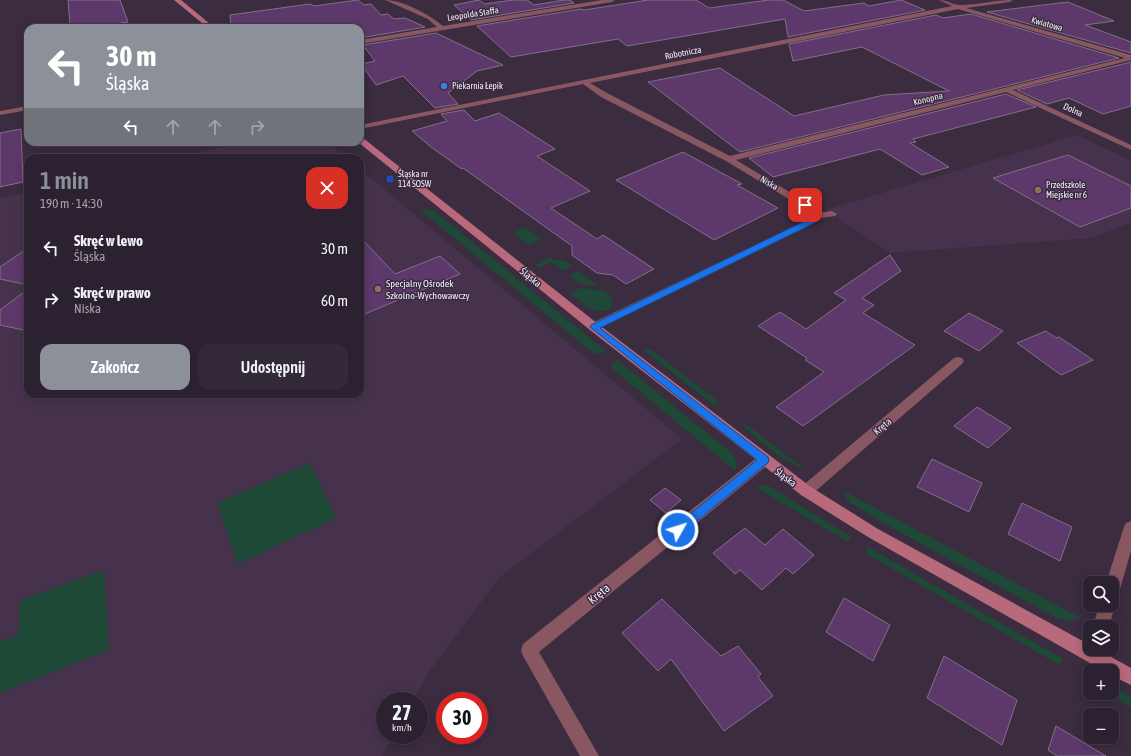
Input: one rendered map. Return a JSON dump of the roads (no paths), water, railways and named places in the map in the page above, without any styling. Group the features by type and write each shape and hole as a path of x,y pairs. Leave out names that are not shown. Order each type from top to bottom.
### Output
{"street":[{"path":"177,0 207,24"},
{"path":"388,0 430,18 441,28"},
{"name":"Leopolda Staffa","path":"364,41 612,0"},
{"name":"Kwiatowa","path":"942,0 958,7 1131,58"},
{"name":"Robotnicza","path":"364,126 958,7 1010,0"},
{"name":"Konopna","path":"729,159 1131,58"},
{"name":"Niska","path":"584,82 597,92 729,159 805,205 816,216"},
{"name":"Dolna","path":"1006,89 1131,148"},
{"path":"0,113 24,109"},
{"path":"1090,137 1101,134"},
{"name":"Śląska","path":"364,143 594,327 806,491 873,534 1083,647"},
{"path":"594,327 808,223 816,216 832,214"},
{"name":"Kręta","path":"806,491 958,361"},
{"name":"Kręta","path":"590,756 529,650 764,460"},
{"path":"1116,576 1131,527"},
{"name":"Śląska","path":"1099,656 1131,677"}],"place":[{"name":"Piekarnia Łepik","path":"444,86"},
{"name":"Śląska nr 114 SOSW","path":"390,179"},
{"name":"Przedszkole Miejskie nr 6","path":"1038,190"},
{"name":"Specjalny Ośrodek Szkolno-Wychowawczy","path":"378,289"}]}
